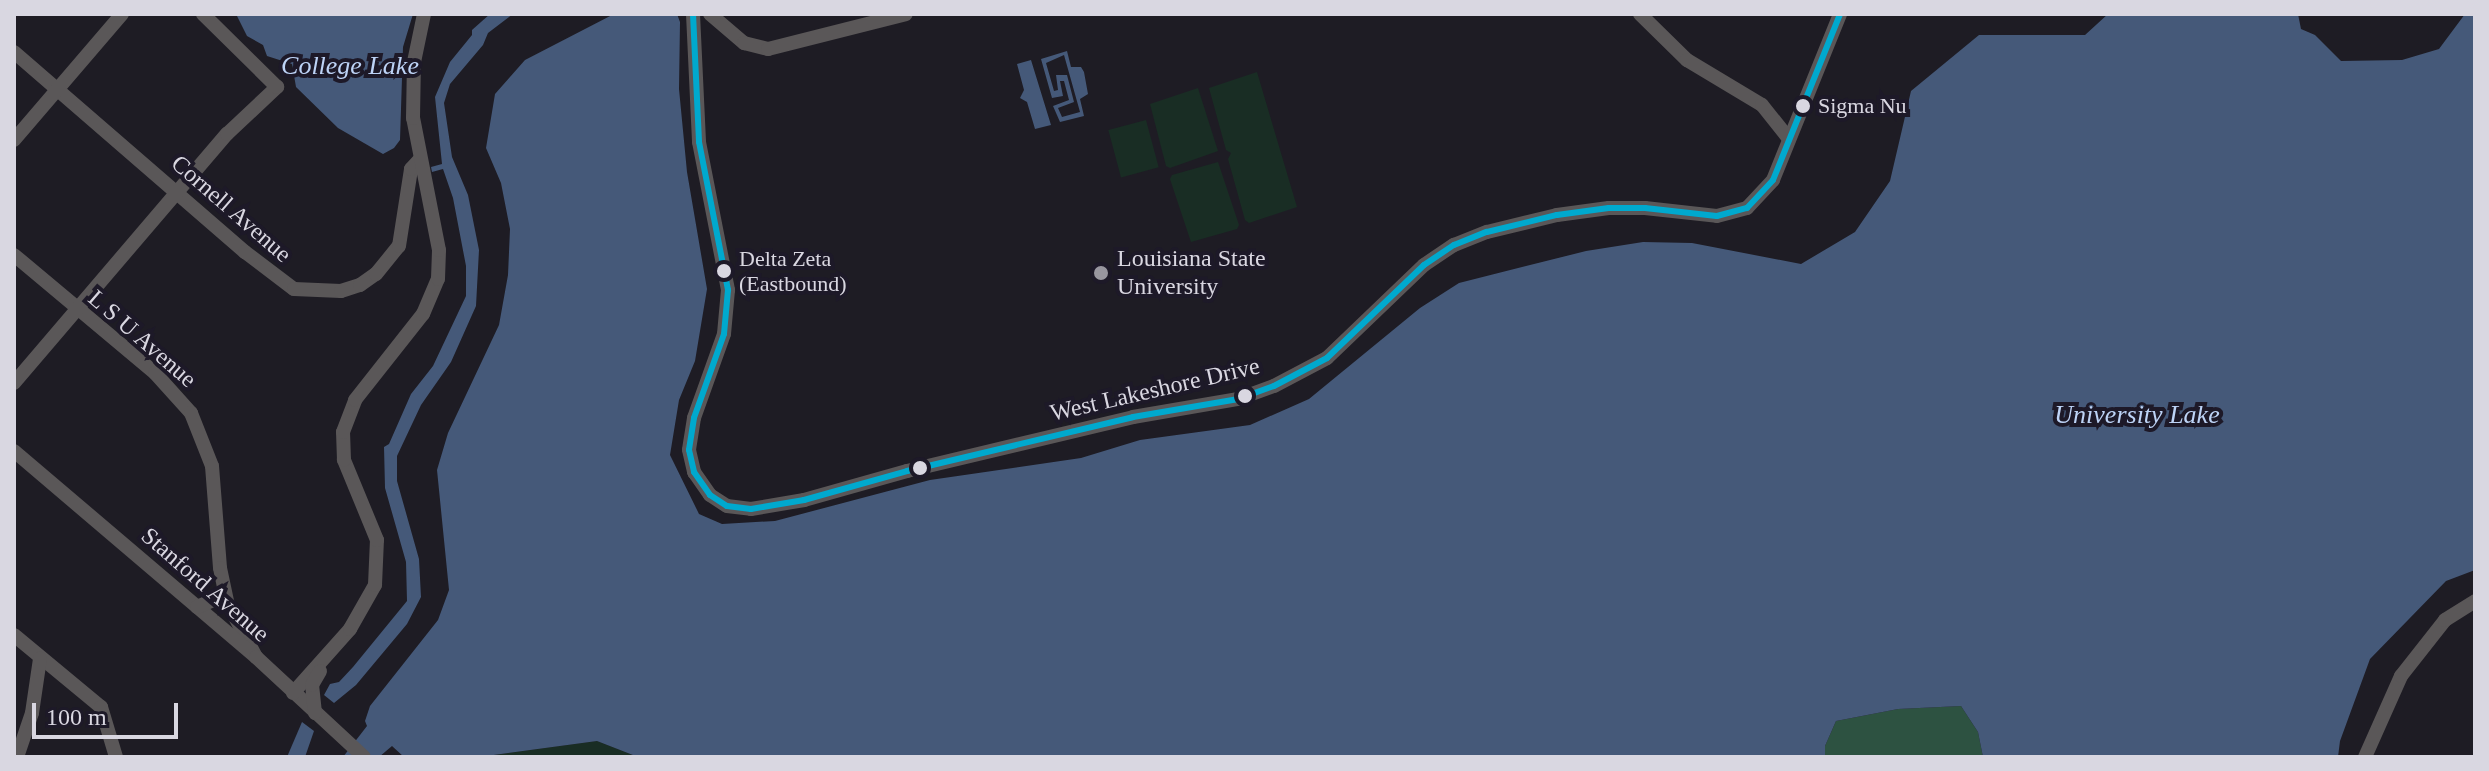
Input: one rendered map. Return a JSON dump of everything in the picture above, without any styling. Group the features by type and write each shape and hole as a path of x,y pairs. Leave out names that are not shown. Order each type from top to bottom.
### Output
{"street":[{"path":"14,140 122,14"},
{"path":"14,383 227,134 277,87 203,14"},
{"path":"293,693 369,601 379,567 374,530 344,460 346,423 355,400 423,314 438,279 435,224 413,118 413,75 424,14"},
{"name":"West Lakeshore Drive","path":"693,14 699,142 728,290 724,334 694,418 689,450 694,472 704,489 717,501 741,509 786,504 920,468 1256,393 1289,380 1327,358 1417,271 1454,245 1504,228 1591,210 1645,208 1700,216 1735,213 1754,203 1764,193 1840,14"},
{"path":"710,14 744,43 768,49 906,14"},
{"path":"1640,14 1687,60 1762,105 1789,139"},
{"name":"Cornell Avenue","path":"14,52 282,283 307,291 341,291 369,280 399,246 411,169 420,159"},
{"name":"L S U Avenue","path":"14,255 171,389 199,428 215,481 217,539 225,595 234,620 256,657"},
{"name":"Stanford Avenue","path":"14,451 256,657 364,757"},
{"path":"197,607 225,595"},
{"path":"2365,757 2401,676 2445,620 2475,601"},
{"path":"14,635 101,707 116,757"},
{"path":"315,713 312,685 328,653"},
{"path":"17,757 32,713 40,659"}],"green space":[{"path":"1257,72 1297,207 1249,223 1245,220 1228,159 1231,153 1226,150 1209,88"},
{"path":"1198,88 1218,151 1170,168 1166,166 1150,104"},
{"path":"1146,120 1159,167 1121,177 1108,130"},
{"path":"1218,162 1239,225 1237,229 1191,242 1170,179 1172,175"},
{"path":"1961,706 1978,732 1983,757 1825,757 1825,746 1836,721 1898,709"},
{"path":"597,741 638,757 479,757"}],"water":[{"name":"College Lake","path":"236,14 413,14 403,47 400,140 394,148 383,154 338,128 296,87 292,64 267,56 263,45 247,36"},
{"path":"490,14 513,14 488,33 483,45 450,84 444,103 452,157 468,195 479,250 476,306 451,362 421,405 397,456 397,481 419,559 421,597 407,624 356,685 334,703 324,695 330,684 339,682 353,667 407,601 406,562 385,488 384,447 389,444 411,394 433,366 466,296 466,266 453,198 443,169 432,172 431,167 442,164 435,97 450,62 472,35 472,30"},
{"name":"University Lake","path":"614,14 677,14 680,22 679,89 687,172 707,289 695,361 679,400 670,455 699,514 722,524 775,521 930,480 1081,458 1140,440 1250,425 1309,399 1420,308 1459,283 1586,251 1643,242 1692,243 1801,264 1855,232 1890,181 1911,91 1979,35 2085,35 2108,14 2298,14 2301,29 2315,35 2341,61 2402,60 2439,49 2465,14 2475,14 2475,570 2446,581 2370,659 2340,741 2338,757 1983,757 1978,732 1961,706 1898,709 1836,721 1825,746 1825,757 638,757 597,741 479,757 404,757 392,746 379,757 343,757 367,726 365,721 370,706 438,620 449,590 437,470 448,433 499,325 508,275 510,229 501,183 486,148 495,94 525,60"},
{"path":"1067,51 1071,67 1081,67 1088,94 1080,99 1084,116 1060,122 1053,106 1069,100 1064,81 1060,81 1063,96 1052,98 1041,59","holes":["1064,55 1080,112 1062,117 1058,108 1074,102 1067,75 1056,75 1058,90 1054,91 1046,63"]},
{"path":"1031,60 1051,125 1035,129 1027,102 1020,98 1024,90 1017,64"},
{"path":"302,722 314,731 305,757 287,757"}],"transit line":[{"path":"693,14 699,142 728,290 724,334 694,418 689,450 694,472 710,495 727,506 751,509 804,500 907,471 1133,417 1238,399 1274,386 1327,358 1424,265 1454,245 1487,232 1557,215 1609,208 1645,208 1717,216 1747,208 1773,180 1840,14"}],"place":[{"name":"Sigma Nu","path":"1803,106"},
{"name":"Delta Zeta (Eastbound)","path":"724,271"},
{"name":"Louisiana State University","path":"1101,273"}]}
